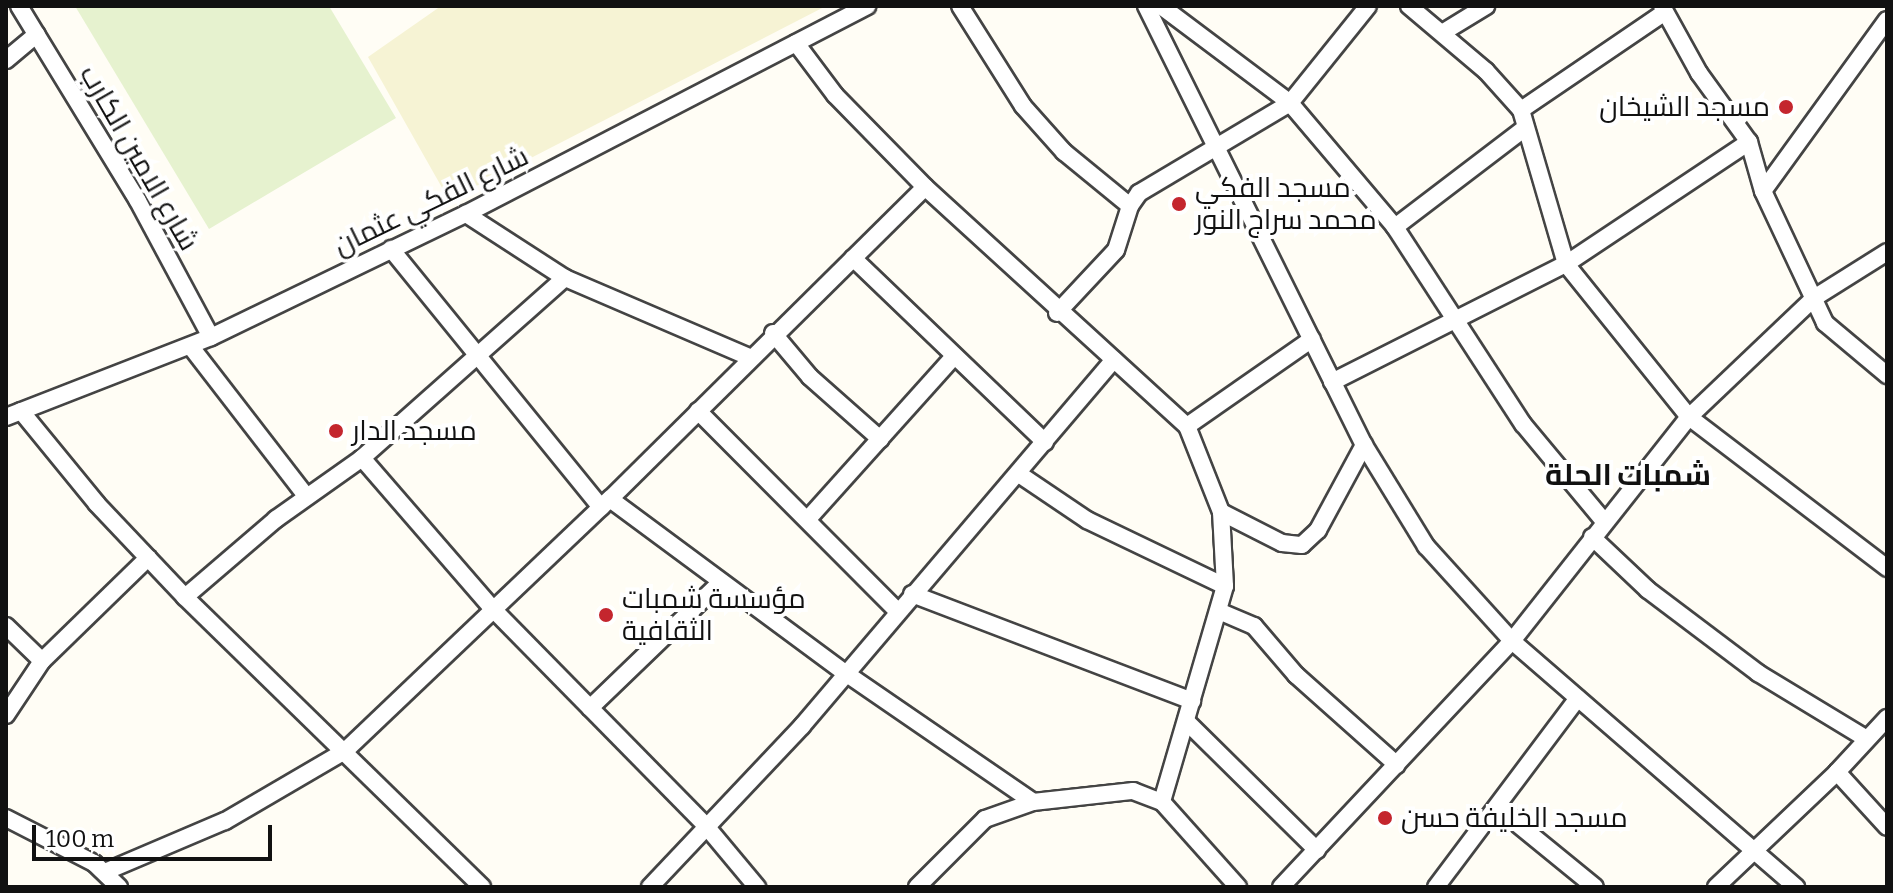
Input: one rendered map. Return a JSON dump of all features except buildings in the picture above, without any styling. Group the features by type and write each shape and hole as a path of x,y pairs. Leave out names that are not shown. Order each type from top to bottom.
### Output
{"street":[{"name":"شارع الامين الكارب","path":"19,6 138,201 211,337"},
{"name":"شارع الفكي عثمان","path":"14,414 191,347 466,214 867,6"},
{"path":"960,6 1023,106 1064,152 1130,206"},
{"path":"1146,6 1213,147 1364,445 1426,546 1512,641 1796,887"},
{"path":"1161,6 1290,103 1395,227 1523,424 1603,520"},
{"path":"1057,313 1116,250 1130,206 1151,182 1290,103 1368,6"},
{"path":"1409,6 1442,33 1521,110 1566,264 1689,417 1887,568"},
{"path":"1442,33 1486,6"},
{"path":"1521,110 1663,9 1699,73 1749,142 1763,191 1825,323 1887,375"},
{"path":"1763,191 1887,20"},
{"path":"6,60 37,34"},
{"path":"796,43 835,95 925,187 1057,313 1187,426 1221,512 1225,586 1221,612 1162,802"},
{"path":"1395,227 1525,128"},
{"path":"1332,382 1566,264 1749,142"},
{"path":"107,871 225,821 345,751 492,608 606,503 773,333 925,187"},
{"path":"466,214 565,278 749,357"},
{"path":"391,249 475,358 606,503 1033,802"},
{"path":"1281,887 1512,641 1603,520 1689,417 1814,298 1887,252"},
{"path":"853,258 1045,442"},
{"path":"185,597 306,496 362,458 565,278"},
{"path":"773,333 810,377 880,439"},
{"path":"1187,426 1312,339"},
{"path":"191,347 306,496"},
{"path":"808,519 954,356"},
{"path":"650,887 802,726 844,672 1019,474 1114,360"},
{"path":"698,411 897,611"},
{"path":"14,414 185,597 319,733 345,751 482,887"},
{"path":"1221,512 1282,543 1302,545 1318,530 1364,445"},
{"path":"362,458 492,608 706,826 757,887"},
{"path":"1019,474 1087,520 1225,586"},
{"path":"1592,537 1648,590 1758,673 1867,739"},
{"path":"6,715 42,661 148,558"},
{"path":"590,708 721,582"},
{"path":"912,594 1192,701"},
{"path":"1221,612 1254,626 1296,675 1397,765"},
{"path":"6,626 42,661"},
{"path":"1436,887 1578,698"},
{"path":"1716,887 1837,772 1887,718"},
{"path":"1186,721 1317,850"},
{"path":"1837,772 1887,827"},
{"path":"917,887 985,819 1033,802 1133,791 1162,802 1238,887"},
{"path":"1498,808 1595,887"},
{"path":"6,818 107,871 119,887"}],"shaded area":[{"path":"441,6 826,6 449,200 368,57"}],"green space":[{"path":"75,6 329,6 396,118 209,229"}],"place":[{"name":"مسجد الشيخان","path":"1786,107"},
{"name":"مسجد الفكي محمد سراج النور","path":"1179,204"},
{"name":"مسجد الدار","path":"336,431"},
{"name":"مؤسسة شمبات الثقافية","path":"606,615"},
{"name":"مسجد الخليفة حسن","path":"1385,818"}],"district":[{"name":"شمبات الحلة","path":"1628,475"}]}
